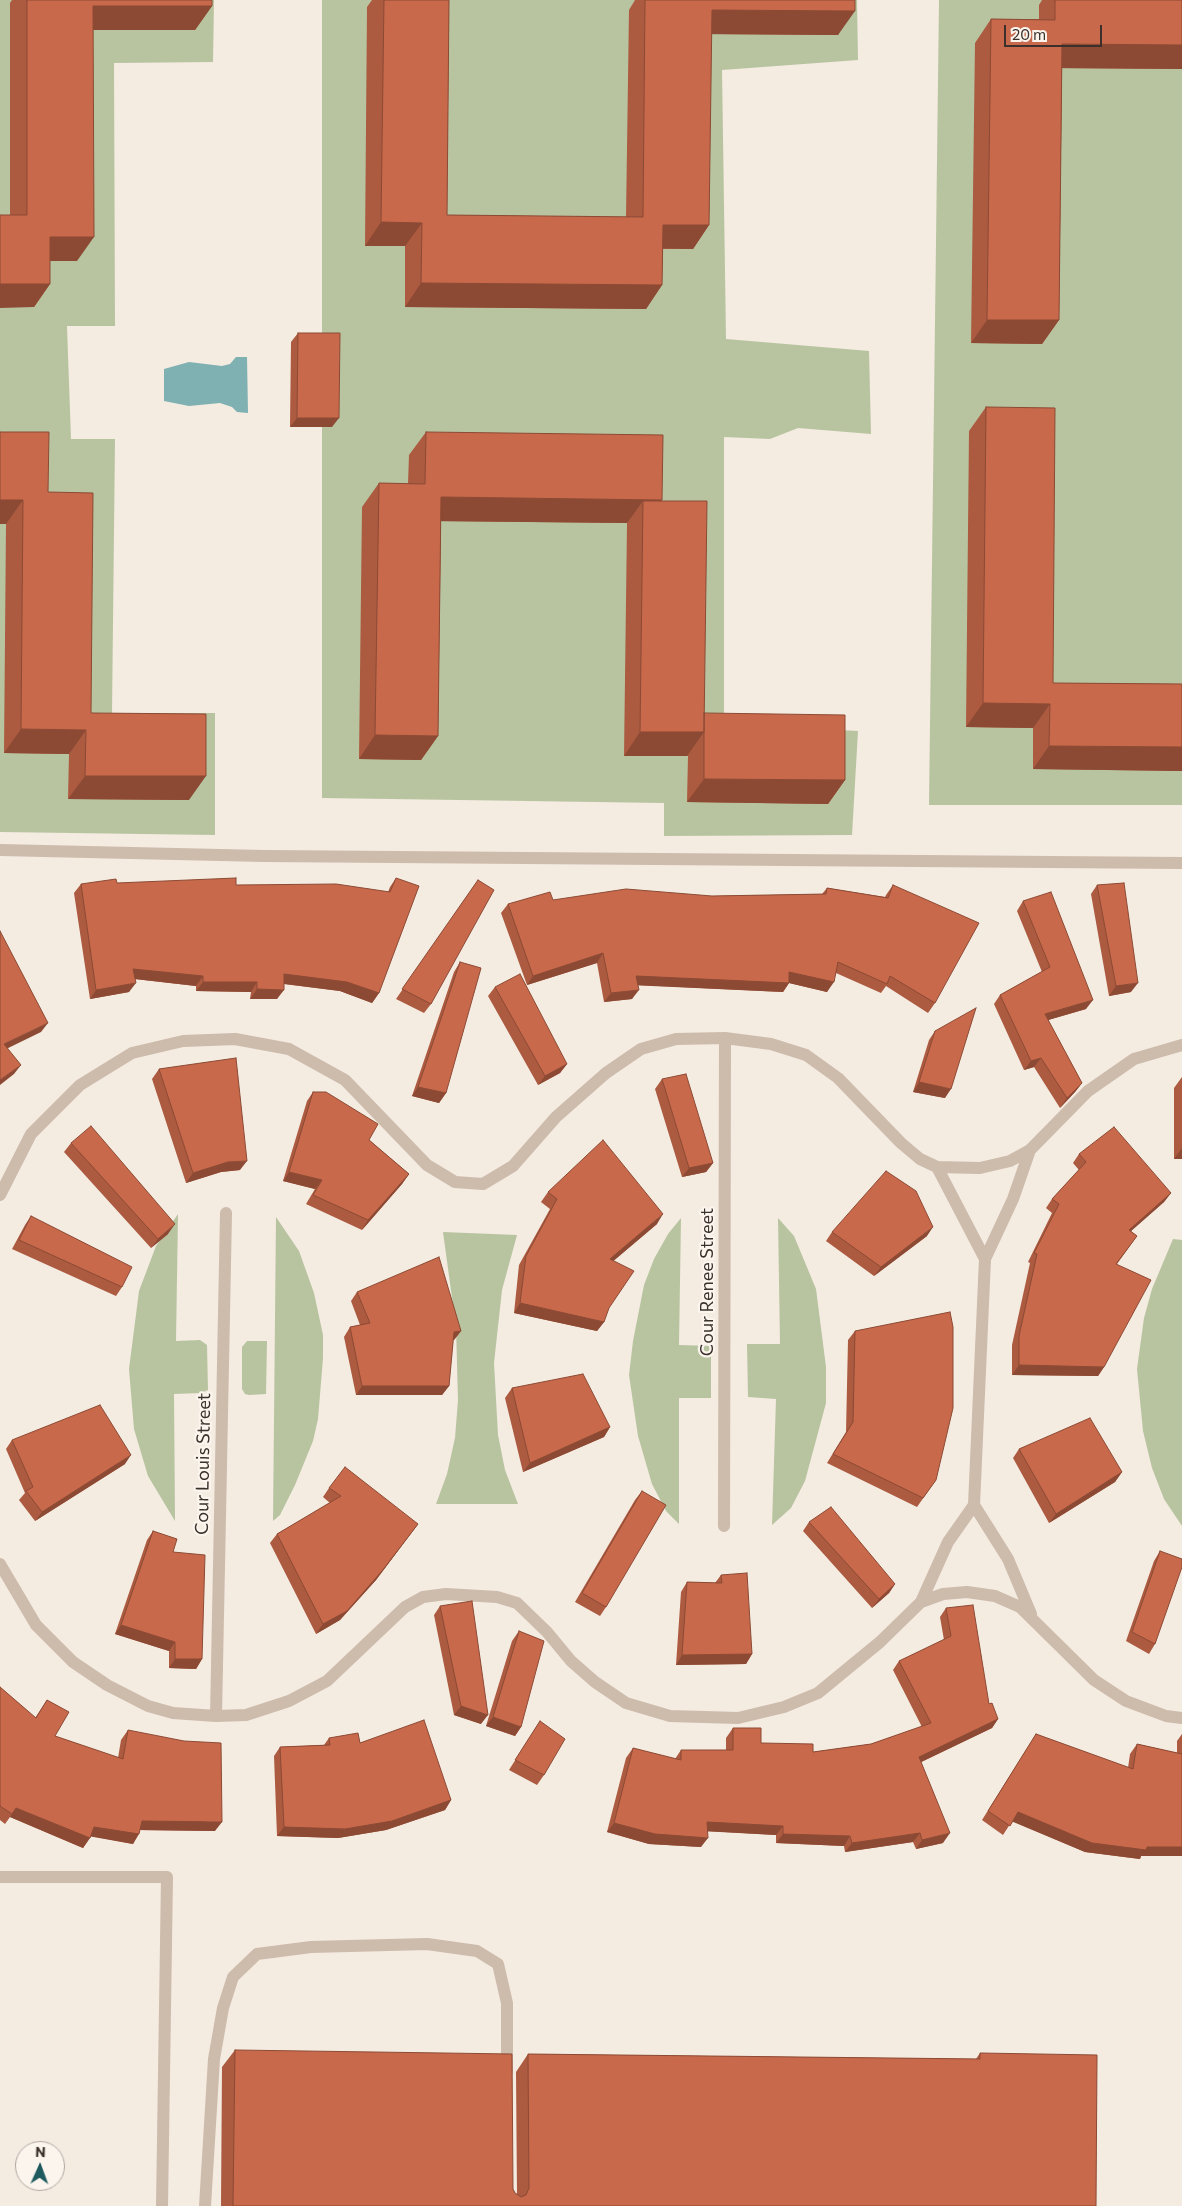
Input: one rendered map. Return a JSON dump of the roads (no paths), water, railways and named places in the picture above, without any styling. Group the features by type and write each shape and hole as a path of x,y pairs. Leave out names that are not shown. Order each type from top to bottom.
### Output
{"street":[{"path":"0,850 273,856 1182,863"},
{"path":"0,1195 31,1134 80,1085 132,1053 183,1041 235,1038 289,1049 346,1080 427,1165 455,1182 483,1184 513,1166 556,1117 606,1073 641,1049 676,1039 725,1038 770,1044 806,1055 838,1078 901,1143 920,1159 937,1167 980,1168 1010,1161 1030,1150 1088,1091 1134,1059 1182,1045"},
{"name":"Cour Renee Street","path":"724,1526 725,1038"},
{"path":"0,1564 36,1625 73,1662 107,1685 148,1706 173,1712 216,1716 246,1714 289,1701 327,1682 405,1608 423,1597 446,1594 497,1596 517,1603 547,1632 570,1661 595,1682 626,1703 670,1716 738,1718 784,1707 818,1693 880,1642 921,1602 948,1542 974,1506 985,1259 1013,1199 1030,1150"},
{"path":"937,1167 985,1259"},
{"name":"Cour Louis Street","path":"216,1716 226,1213"},
{"path":"974,1506 1008,1559 1035,1624"},
{"path":"921,1602 943,1594 967,1592 995,1596 1020,1607 1035,1624 1094,1680 1126,1701 1166,1716 1182,1718"},
{"path":"0,1877 167,1877 162,2206"},
{"path":"205,2206 214,2059 223,2008 233,1977 257,1954 311,1947 426,1944 477,1951 498,1964 507,2003 508,2082"}],"water":[{"path":"236,357 247,357 248,413 237,412 232,407 220,403 189,406 164,401 164,369 189,362 222,366 230,364"}]}
